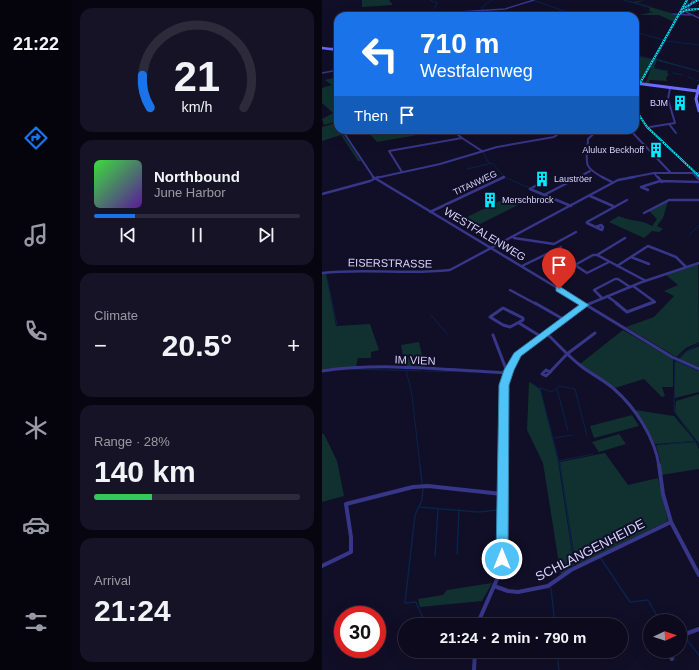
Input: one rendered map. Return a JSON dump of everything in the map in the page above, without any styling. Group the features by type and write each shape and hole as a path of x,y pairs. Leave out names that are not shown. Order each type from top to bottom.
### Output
{"main road":[{"path":"322,48 334,49"},
{"path":"639,84 697,91"},
{"path":"699,86 696,102 699,111"}],"street":[{"path":"460,12 505,9 533,0"},
{"path":"690,14 686,11 693,0"},
{"path":"673,14 690,14 699,18"},
{"path":"322,73 334,71"},
{"path":"650,127 675,123 668,100 670,88"},
{"path":"669,124 676,133"},
{"name":"WESTFALENWEG","path":"345,134 375,179 672,357 699,369"},
{"path":"457,134 482,151"},
{"path":"322,194 402,172 440,164 482,151 556,136 556,134"},
{"path":"594,134 588,139 586,166 590,171 612,182"},
{"path":"634,134 670,172"},
{"path":"402,172 388,151 462,138"},
{"path":"544,195 590,171"},
{"path":"654,173 662,182"},
{"name":"EISERSTRASSE","path":"322,273 348,270 436,272 462,265 590,196 612,182 628,176 654,173 699,173"},
{"path":"693,173 699,179"},
{"name":"TITANWEG","path":"430,212 504,178"},
{"path":"648,190 641,187 662,182 699,182"},
{"path":"538,184 530,189 571,206"},
{"path":"590,196 613,206"},
{"path":"596,227 587,222 613,206 627,200"},
{"path":"644,213 668,200 699,200"},
{"path":"514,238 554,244 576,232"},
{"path":"609,262 587,273 575,266 625,238"},
{"path":"617,266 648,246 676,257 686,267"},
{"path":"522,266 561,247"},
{"path":"597,255 646,281"},
{"path":"631,257 649,264"},
{"path":"479,618 481,609 499,577 502,559 503,392 508,371 517,355 545,332 585,305 631,286 699,263"},
{"path":"602,298 594,290 615,279 618,279 655,302 627,312 607,296"},
{"path":"510,290 563,319"},
{"path":"505,308 523,318 523,320 519,323 507,328 490,316 505,308"},
{"path":"519,323 540,336"},
{"path":"545,332 567,354 614,389 626,402 644,427 657,454 663,494 672,522 699,575"},
{"path":"550,372 567,354 595,333"},
{"path":"493,335 508,371"},
{"name":"IM VIEN","path":"322,371 343,368 405,368 508,371"},
{"path":"322,566 351,552 351,537 346,504 413,487 428,486 502,494"},
{"name":"SCHLANGENHEIDE","path":"494,586 508,591 518,592 548,586 571,570 672,522"},
{"path":"687,633 699,629"},
{"path":"474,670 475,658"}],"green space":[{"path":"362,0 389,0 393,5 362,7"},
{"path":"623,0 633,2 645,0 636,3 678,15 674,22 659,15 639,15 653,12 649,11 650,8"},
{"path":"639,57 653,59 639,82"},
{"path":"654,58 699,72 657,60 654,68 668,71 667,73 669,74 666,78 667,81 650,80 648,84 645,83"},
{"path":"334,78 334,122 324,125 322,119 333,113 322,103 322,88 332,85 325,80"},
{"path":"334,123 334,134 343,134 361,161 358,161 341,135 322,141 322,127"},
{"path":"370,134 423,134 377,142"},
{"path":"510,196 524,202 478,225 465,218"},
{"path":"668,201 663,218 657,226 663,229 659,232 652,231 644,238 609,222 619,216 644,222 652,226 657,219 649,211"},
{"path":"698,264 699,342 686,348 676,357 626,327 654,317 674,296 664,291 678,285 666,275"},
{"path":"322,274 326,274 336,326 370,324 379,350 371,352 371,358 358,358 356,367 322,370"},
{"path":"623,330 673,359 673,387 662,387 665,396 662,397 644,379 615,388 580,364"},
{"path":"419,342 425,368 405,367 401,345"},
{"path":"699,346 699,367 679,359 687,351"},
{"path":"675,361 699,371 699,392 675,398"},
{"path":"529,382 540,389 558,461 574,566 561,576 543,463 527,430"},
{"path":"699,394 699,444 675,411 676,401"},
{"path":"635,410 674,416 695,441 655,444"},
{"path":"632,415 639,426 594,438 590,426"},
{"path":"322,434 324,434 337,461 344,496 322,502"},
{"path":"619,434 626,444 599,452 592,442"},
{"path":"696,442 699,450 699,469 661,475 660,460 656,445"},
{"path":"605,453 628,485 658,478 668,521 576,566 560,462"},
{"path":"492,583 482,601 420,607 418,599 443,595 447,590"}],"waterway":[{"path":"430,0 437,3 434,9"},
{"path":"483,12 482,7 492,0"},
{"path":"533,0 567,12"},
{"path":"624,0 651,7"},
{"path":"687,5 690,0"},
{"path":"639,33 667,41 699,45"},
{"path":"656,58 666,41"},
{"path":"639,56 655,60"},
{"path":"655,60 699,71"},
{"path":"655,60 651,68 666,71"},
{"path":"673,73 683,75"},
{"path":"688,77 693,79"},
{"path":"695,80 699,81"},
{"path":"483,152 489,163"},
{"path":"467,169 492,163 506,178 530,188"},
{"path":"689,235 699,225"},
{"path":"326,274 337,325"},
{"path":"431,315 448,335"},
{"path":"678,357 699,343"},
{"path":"675,360 674,411 695,441"},
{"path":"676,361 699,371"},
{"path":"352,369 406,371"},
{"path":"406,371 422,371"},
{"path":"406,371 412,395 420,466"},
{"path":"425,371 472,372"},
{"path":"500,425 500,393 504,375 502,374"},
{"path":"531,383 540,389 560,466"},
{"path":"540,388 552,392 559,386 575,389 587,436"},
{"path":"557,389 568,431"},
{"path":"554,438 572,435"},
{"path":"659,445 695,441"},
{"path":"695,441 699,447"},
{"path":"559,461 593,454"},
{"path":"420,465 422,484"},
{"path":"560,465 575,565"},
{"path":"423,489 422,500 415,515 405,603 416,602 423,618"},
{"path":"419,507 459,510"},
{"path":"435,556 438,509"},
{"path":"457,554 459,510"},
{"path":"459,510 478,512 499,510"},
{"path":"600,557 630,602 648,600 656,614"},
{"path":"551,588 554,618"},
{"path":"687,640 699,655"},
{"path":"558,658 559,670"}],"railway":[{"path":"679,14 687,0"},
{"path":"684,8 698,0"},
{"path":"679,14 686,10 699,9"},
{"path":"639,85 679,14"},
{"path":"639,115 647,127 699,176"}],"place":[{"name":"BJM","path":"680,103"},
{"name":"Alulux Beckhoff","path":"656,150"},
{"name":"Lauströer","path":"542,179"},
{"name":"Merschbrock","path":"490,200"}],"route":[{"path":"502,559 504,385 513,361 523,349 563,319 585,305 559,289"}]}
